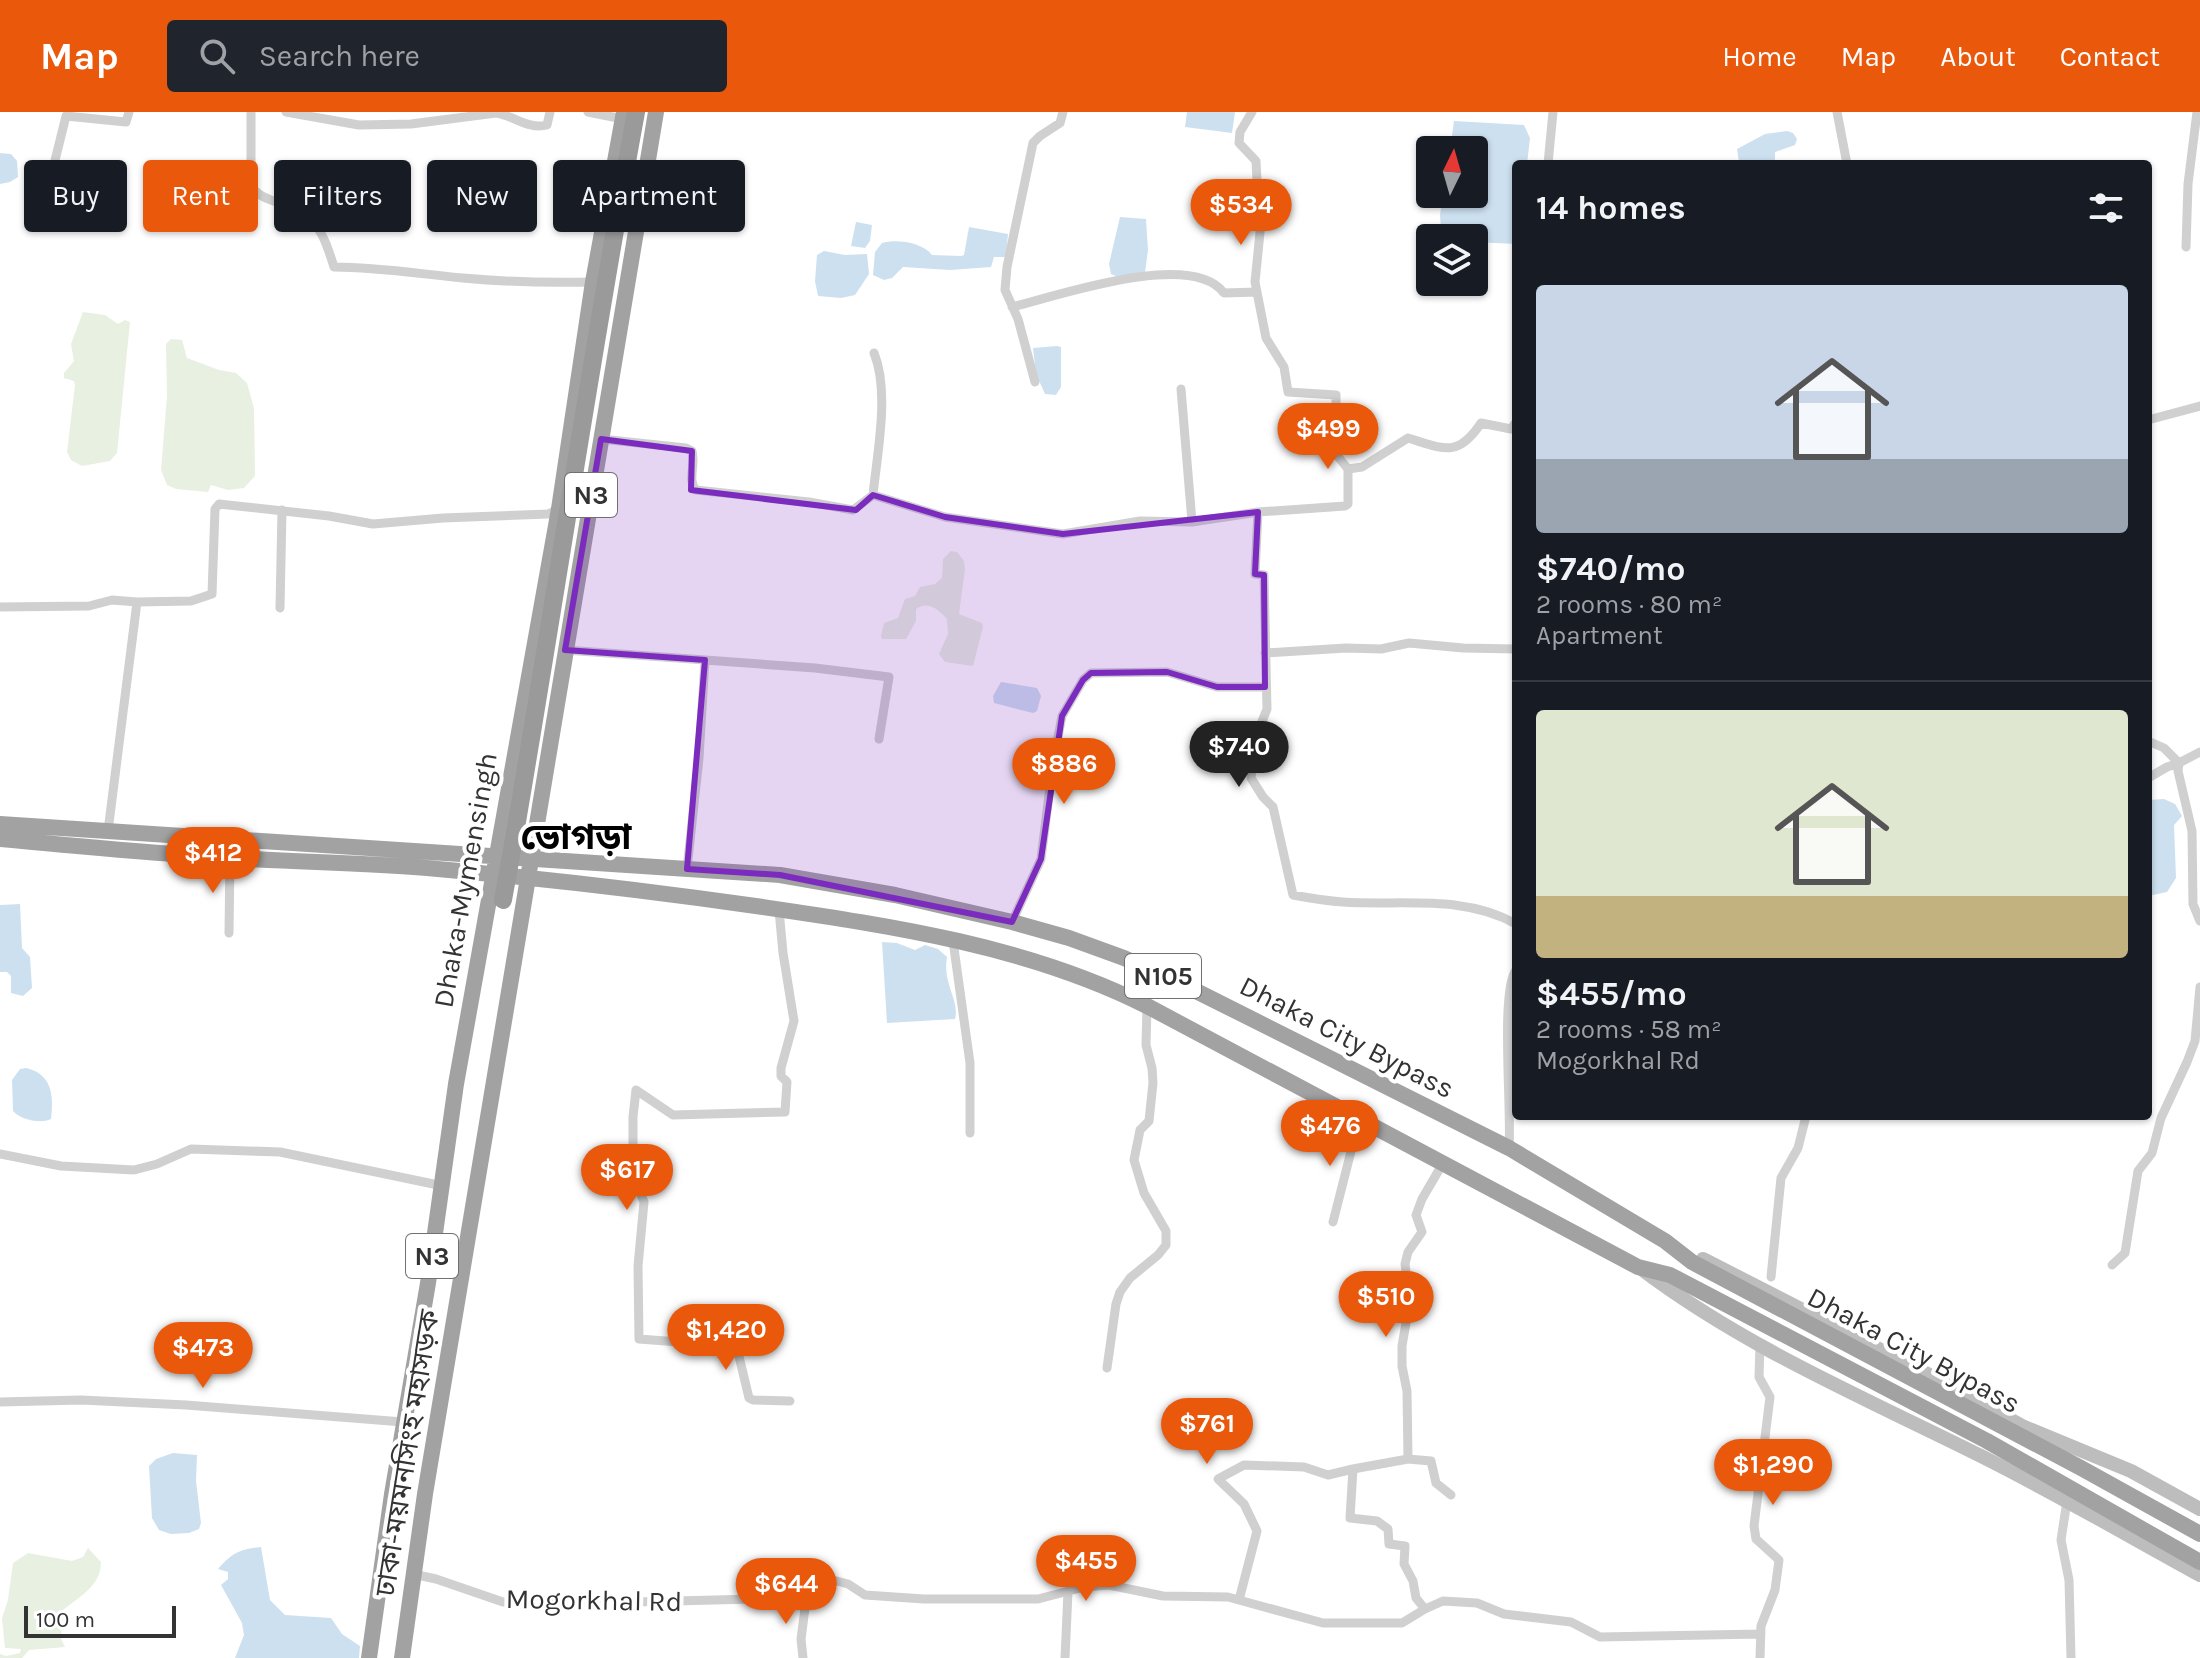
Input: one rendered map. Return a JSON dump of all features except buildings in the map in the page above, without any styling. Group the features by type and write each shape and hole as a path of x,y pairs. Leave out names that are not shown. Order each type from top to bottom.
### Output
{"highway":[{"name":"N3","path":"528,878 656,112"},
{"name":"Dhaka-Mymensingh","path":"369,1658 403,1422 443,1186 456,1084 559,509 593,282 628,114"},
{"path":"503,900 573,488 628,114"},
{"name":"Dhaka City Bypass","path":"0,824 780,875 895,895 1012,922 1110,953 1182,984 1509,1148 1670,1244 1692,1262 2200,1534"},
{"name":"Dhaka City Bypass","path":"0,839 528,878 873,924 953,941 1060,970 1116,990 1638,1267 1670,1275 1987,1441 2200,1562"},
{"name":"ঢাকা-ময়মনসিংহ মহাসড়ক","path":"402,1658 413,1574 528,878"}],"main road":[{"path":"1670,1244 1920,1370 2022,1426 2131,1471 2200,1509"},
{"path":"1638,1267 1701,1312 1760,1345 2067,1501 2200,1575"}],"street":[{"path":"55,160 66,116 126,122 129,112"},
{"path":"251,112 251,186 258,195 313,220 324,237 334,267 543,284 593,282"},
{"path":"286,112 359,125 411,124 496,113 541,127 547,125 550,112"},
{"path":"588,112 628,114"},
{"path":"1035,382 1025,343 1005,290 1007,267 1033,143 1060,123 1063,112"},
{"path":"873,495 945,517 1063,534 1140,521 1192,522 1348,504 1348,469 1336,454 1336,395 1288,392 1284,367 1266,338 1255,282 1263,203 1258,201 1256,161 1239,143 1240,132 1252,112"},
{"path":"1548,160 1553,112"},
{"path":"2186,247 2188,184 2197,112"},
{"path":"1840,113 1846,160"},
{"path":"1012,307 1077,288 1151,275 1192,277 1210,282 1224,293 1257,292"},
{"path":"601,439 692,451 692,481 696,490 853,510 873,495 881,416 879,366 874,353"},
{"path":"1181,389 1192,522"},
{"path":"2152,419 2200,406"},
{"path":"1348,469 1362,467 1408,438 1439,448 1459,447 1471,438 1481,423 1512,428"},
{"path":"0,607 89,606 112,600 191,601 212,594 215,509 219,504 373,524 548,514 559,509"},
{"path":"280,608 282,510"},
{"path":"1258,512 1255,574 1264,575 1267,709 1255,739 1251,778 1273,807 1293,895 1341,902 1459,905 1495,912 1512,922"},
{"path":"108,831 137,602"},
{"path":"1265,653 1381,649 1409,643 1512,649"},
{"path":"565,650 770,664 889,677 879,739"},
{"path":"687,869 699,758 705,660"},
{"path":"1012,922 1041,859 1062,716 1083,680 1091,673 1167,672 1217,687 1265,687"},
{"path":"2152,743 2164,748 2179,763 2178,779 2192,831 2193,904 2200,921"},
{"path":"2152,776 2200,752"},
{"path":"229,933 230,858"},
{"path":"779,910 794,1021 781,1068 781,1076 787,1082 785,1112 673,1115 636,1090 632,1153 633,1174 644,1202 638,1266 639,1339 692,1343 708,1350 737,1348 749,1398 790,1401"},
{"path":"953,941 970,1063 970,1133"},
{"path":"1509,1148 1508,1042 1512,975"},
{"path":"2112,1265 2125,1253 2138,1171 2152,1153 2161,1118 2195,1041 2200,987"},
{"path":"1107,1368 1120,1292 1130,1278 1166,1245 1166,1231 1144,1193 1134,1160 1140,1130 1149,1121 1153,1083 1146,1045 1147,1006"},
{"path":"1333,1222 1359,1120"},
{"path":"1771,1277 1781,1178 1798,1148 1805,1120"},
{"path":"0,1154 61,1166 134,1170 191,1149 280,1152 443,1186"},
{"path":"1408,1459 1407,1391 1402,1366 1402,1346 1410,1300 1405,1264 1408,1252 1422,1232 1416,1215 1422,1199 1443,1163"},
{"path":"1760,1345 1759,1377 1770,1397 1754,1526 1756,1539 1779,1560 1775,1590 1761,1626 1760,1658"},
{"path":"0,1402 81,1400 186,1405 403,1422"},
{"path":"1239,1600 1257,1531 1244,1504 1218,1479 1244,1465 1304,1467 1328,1475 1408,1459 1431,1461 1436,1483 1451,1495"},
{"path":"1353,1469 1350,1518 1377,1521 1388,1529 1389,1544 1405,1546 1404,1564 1413,1581 1416,1598 1425,1609"},
{"path":"2067,1501 2061,1540 2069,1580 2071,1658"},
{"name":"Mogorkhal Rd","path":"413,1574 503,1602 555,1604 792,1598 833,1580 848,1584 865,1595 924,1599 1038,1599 1084,1587 1109,1585 1163,1596 1228,1597 1323,1623 1402,1623 1443,1601 1477,1603 1504,1614 1571,1622 1600,1637 1761,1634"},
{"path":"1065,1658 1068,1592"},
{"path":"803,1658 801,1639 807,1593"}],"highlighted area":[{"path":"601,439 692,451 691,490 856,510 873,495 945,517 1063,534 1258,512 1255,574 1264,575 1265,687 1217,687 1167,672 1091,673 1083,680 1062,716 1041,859 1012,922 780,875 687,869 705,660 565,650"}],"green space":[{"path":"83,312 105,315 118,324 125,320 130,322 117,453 110,461 82,466 71,460 67,452 75,385 74,381 64,378 64,373 74,361 71,344"},
{"path":"171,339 182,340 187,358 236,373 247,383 254,408 255,476 244,488 228,490 211,485 208,492 176,489 167,485 161,470 167,396 166,344"},
{"path":"951,551 957,552 964,561 959,614 982,623 983,627 973,666 945,662 939,654 948,634 947,619 929,606 916,609 916,621 906,639 882,639 881,636 884,623 898,618 905,599 915,596 920,587 935,584 942,578 943,559"},
{"path":"88,1548 101,1562 100,1570 88,1590 63,1610 61,1639 65,1647 29,1650 22,1658 0,1658 0,1654 20,1653 21,1649 5,1648 2,1618 13,1563 28,1553 72,1561 83,1557"}],"water":[{"path":"1187,112 1235,112 1232,133 1185,127"},
{"path":"1454,121 1524,125 1530,138 1527,160 1512,160 1512,244 1488,243 1488,224 1441,224 1441,208 1488,208 1488,136 1452,136"},
{"path":"1787,131 1797,139 1795,145 1775,152 1775,160 1739,160 1737,149 1765,134"},
{"path":"0,153 11,154 17,161 18,177 0,184"},
{"path":"1120,217 1146,219 1148,250 1145,273 1118,277 1111,274 1109,264"},
{"path":"856,222 872,225 870,241 865,248 851,246"},
{"path":"969,227 1008,234 1006,257 994,257 991,267 950,270 903,267 892,278 884,280 873,275 875,252 882,243 908,243 922,247 932,255 961,256 964,255"},
{"path":"824,251 845,255 867,254 869,274 855,295 841,298 818,296 815,281 817,255"},
{"path":"1061,347 1061,387 1056,395 1045,394 1036,374 1033,348"},
{"path":"1001,682 1037,688 1041,696 1037,711 1033,713 994,703 993,696"},
{"path":"2164,799 2175,804 2182,816 2174,825 2176,878 2167,892 2152,895 2152,800"},
{"path":"20,904 22,948 30,957 32,988 23,996 11,993 11,976 0,972 0,905"},
{"path":"882,942 897,943 915,950 925,945 938,949 947,957 955,1019 887,1023"},
{"path":"26,1068 46,1080 51,1094 51,1119 31,1120 13,1111 12,1080 20,1069"},
{"path":"173,1453 197,1455 196,1481 201,1523 199,1529 189,1533 171,1534 159,1530 152,1518 149,1466 156,1459"},
{"path":"261,1547 270,1600 285,1615 331,1618 342,1634 360,1646 359,1658 235,1658 244,1635 242,1623 221,1585 228,1579 228,1572 218,1569 237,1553"}],"district":[{"name":"ভোগড়া","path":"576,837"}]}
